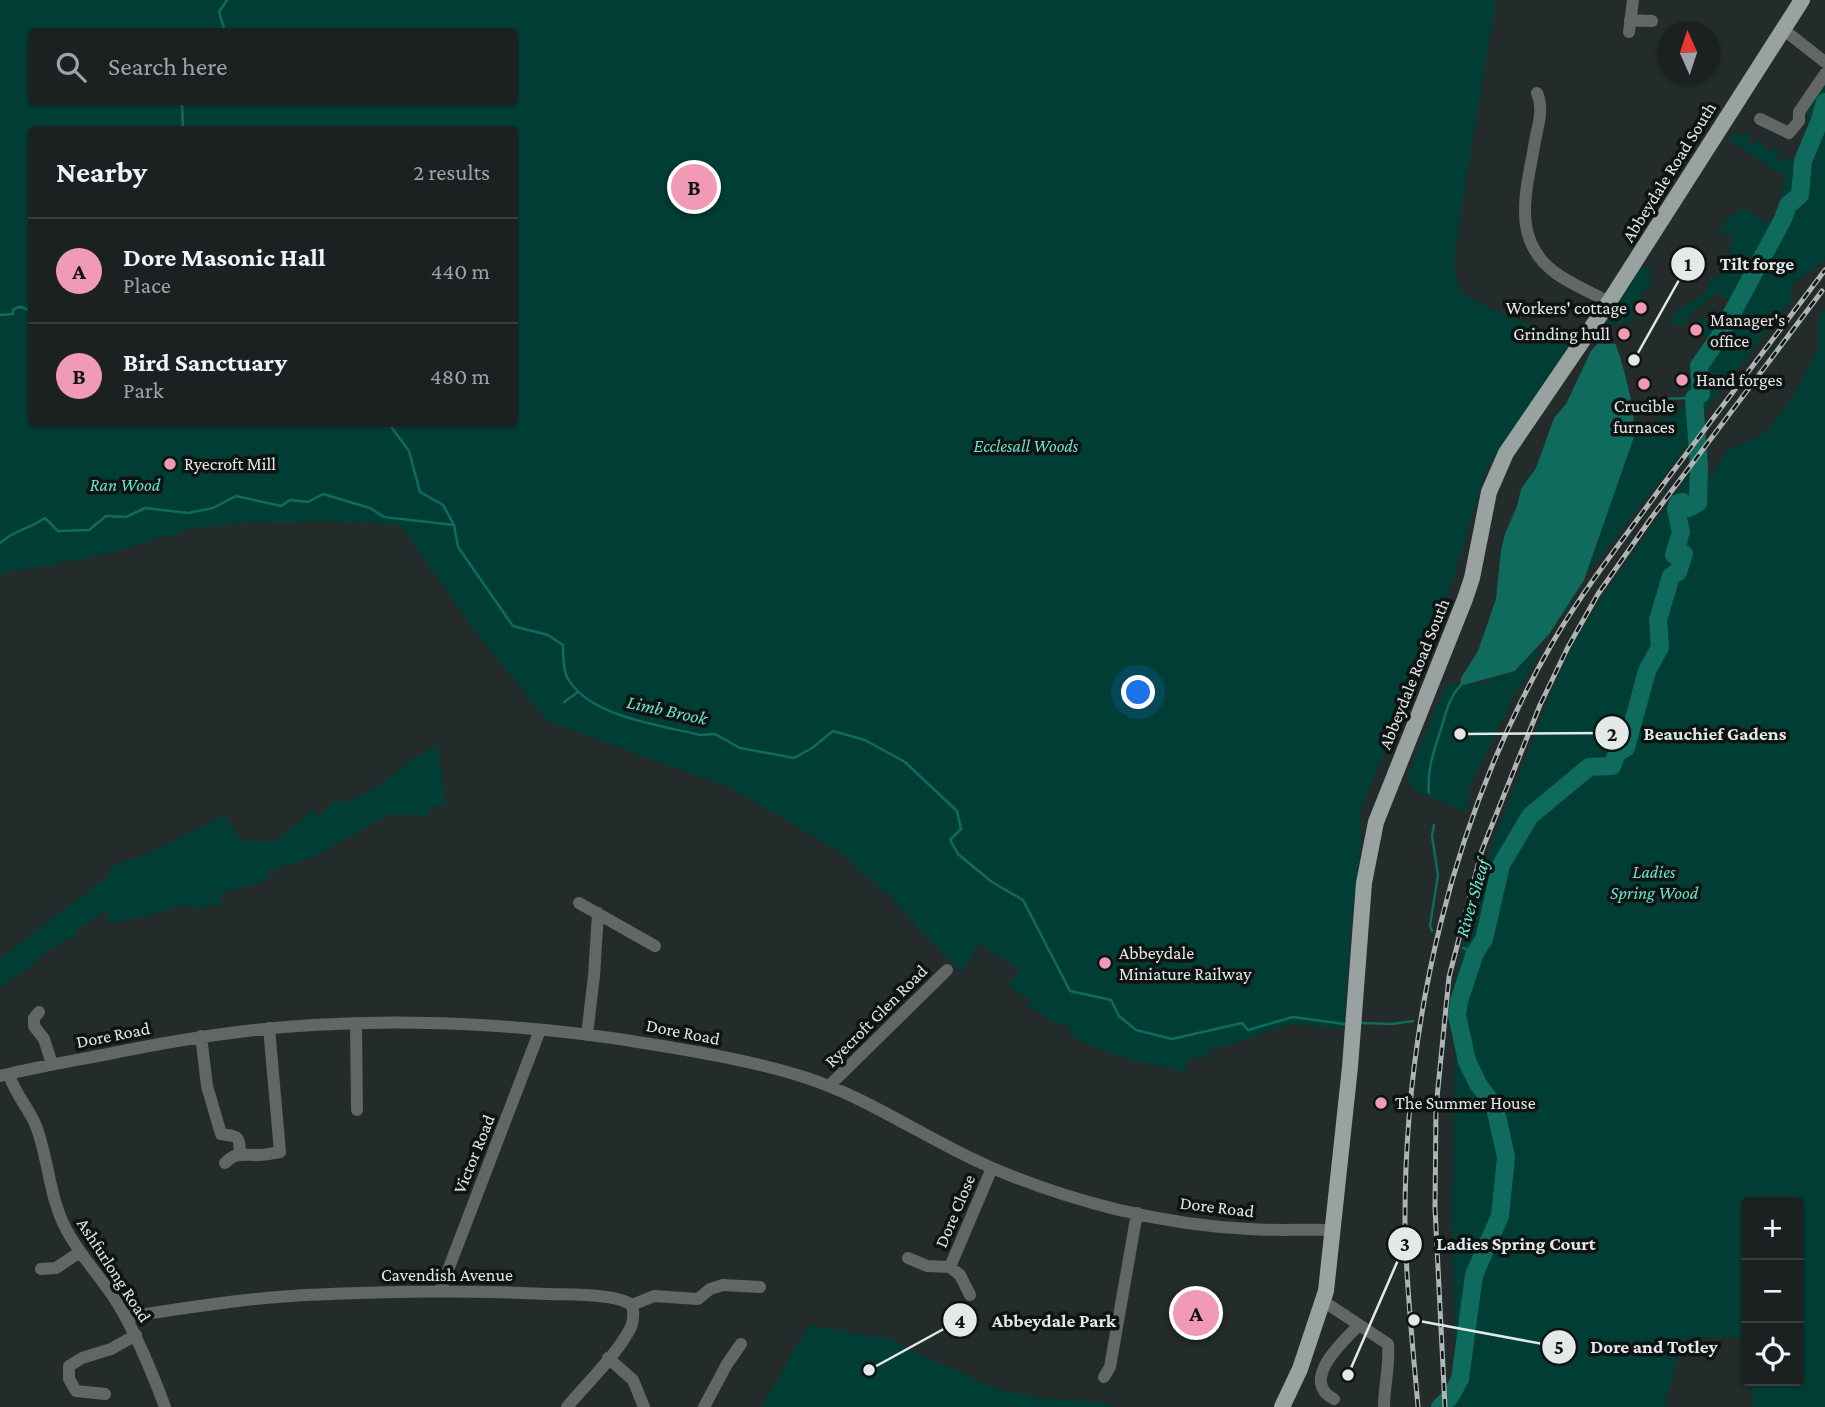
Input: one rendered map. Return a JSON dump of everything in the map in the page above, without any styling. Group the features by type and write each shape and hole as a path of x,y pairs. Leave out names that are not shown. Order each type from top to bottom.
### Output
{"main road":[{"name":"Abbeydale Road South","path":"1282,1407 1300,1369 1323,1301 1350,1068 1364,883 1376,822 1465,599 1495,474 1514,440 1544,401 1609,302 1802,0"},
{"name":"Abbeydale Road South","path":"1784,30 1808,10 1814,0"}],"street":[{"path":"1633,0 1630,26 1652,22"},
{"path":"1784,30 1825,62"},
{"path":"1760,119 1789,133 1798,121 1799,112 1825,74"},
{"path":"1537,93 1541,109 1525,196 1524,215 1529,241 1536,255 1558,275 1609,302"},
{"path":"579,903 655,946"},
{"path":"586,1035 594,976 598,913"},
{"name":"Ryecroft Glen Road","path":"829,1086 947,970"},
{"path":"31,1015 34,1026 44,1039 52,1064"},
{"path":"356,1023 357,1110"},
{"name":"Dore Road","path":"5,1075 201,1036 269,1028 356,1023 490,1026 586,1035 684,1049 762,1066 829,1086 992,1168 1039,1185 1137,1213 1213,1226 1333,1230"},
{"path":"225,1163 240,1153 258,1156 280,1152 269,1028"},
{"name":"Victor Road","path":"440,1291 540,1030"},
{"path":"201,1036 207,1086 221,1133 239,1139 240,1153"},
{"name":"Ashfurlong Road","path":"5,1075 37,1129 52,1196 61,1219 80,1252 103,1280 136,1335 165,1407"},
{"name":"Dore Close","path":"950,1267 992,1168"},
{"path":"1104,1377 1110,1367 1137,1213"},
{"path":"41,1269 55,1268 80,1252"},
{"name":"Dore Close","path":"908,1258 927,1266 950,1267 960,1275 970,1295"},
{"name":"Cavendish Avenue","path":"126,1317 305,1295 440,1291 566,1294 622,1299 632,1305 654,1296 698,1300 710,1289 723,1285 760,1287"},
{"path":"1323,1301 1388,1344 1390,1357 1384,1386 1384,1407"},
{"path":"567,1407 631,1326 634,1317 632,1305"},
{"path":"1334,1399 1323,1391 1322,1373 1333,1351 1359,1325"},
{"path":"69,1366 82,1358 111,1349 136,1335"},
{"path":"704,1407 741,1344"},
{"path":"608,1357 632,1380 644,1407"},
{"path":"58,1359 69,1366"},
{"path":"69,1366 69,1379 76,1391 105,1394"}],"green space":[{"name":"Ecclesall Woods","path":"0,0 1496,0 1455,249 1456,276 1459,287 1469,297 1572,341 1487,468 1440,621 1360,811 1361,844 1350,938 1344,1028 1291,1024 1210,1050 1208,1057 1188,1059 1186,1071 1126,1058 1070,1035 1072,1029 1061,1022 1058,1025 1028,1006 1032,1001 1007,985 1021,971 980,944 961,972 891,898 841,853 731,788 547,721 471,626 400,525 326,521 241,523 184,529 176,536 167,536 108,554 0,574"},
{"path":"1825,81 1825,259 1818,267 1792,284 1791,301 1703,413 1701,428 1587,574 1634,437 1659,420 1677,415 1685,404 1690,370 1717,341 1735,304 1716,293 1686,318 1683,327 1672,323 1675,312 1705,293 1712,276 1721,276 1729,260 1733,235 1719,231 1729,217 1743,208 1768,223 1778,213 1785,177 1729,140 1735,131 1743,137 1747,132 1751,135 1747,141 1754,145 1758,140 1766,145 1764,149 1770,153 1774,148 1779,152 1776,158 1781,162 1785,157 1795,163 1790,172 1812,133 1812,119 1804,116"},
{"path":"1642,266 1650,267 1651,286 1647,290 1643,289 1639,302 1633,300 1631,307 1637,309 1636,313 1633,312 1630,323 1610,325 1610,337 1602,340 1596,338"},
{"name":"Ladies Spring Wood","path":"1825,309 1825,1407 1753,1407 1752,1386 1804,1386 1804,1197 1741,1197 1741,1337 1683,1338 1666,1407 1451,1407 1456,1366 1452,1237 1455,1036 1452,1016 1456,981 1467,933 1495,836 1572,645 1605,592 1692,471 1712,476 1727,451 1768,431 1794,394 1819,348 1817,320"},
{"path":"1698,318 1723,324 1716,339 1701,334 1703,326 1696,324"},
{"path":"1538,648 1540,650 1516,691 1470,785 1466,812 1412,789 1407,777 1446,683 1471,684 1497,678 1523,664"},
{"path":"437,744 446,806 429,806 428,816 391,814 310,859 267,871 270,880 221,893 222,904 192,910 190,905 110,924 106,911 75,930 77,936 60,943 36,959 38,962 0,987 0,958 107,877 115,864 144,855 225,815 240,840 273,842 313,811 319,816 335,800 342,803 374,789"},
{"path":"809,1325 895,1340 912,1351 997,1389 1045,1399 1090,1401 1118,1407 761,1407"}],"shaded area":[{"path":"1599,342 1616,344 1630,398 1634,437 1584,580 1550,633 1515,671 1460,686 1461,678 1478,651 1496,599 1501,550 1521,489 1536,468 1554,418 1566,404 1591,351"}],"waterway":[{"name":"Limb Brook","path":"224,28 219,12 227,0"},
{"name":"River Sheaf","path":"1440,1407 1450,1397 1460,1379 1474,1275 1500,1216 1506,1157 1495,1107 1478,1084 1467,1061 1457,1015 1459,1001 1475,953 1484,939 1501,865 1530,816 1589,767 1612,766 1617,753 1626,748 1647,671 1660,647 1658,620 1671,576 1678,572 1684,554 1674,555 1681,532 1676,509 1678,503 1683,502 1689,508 1698,503 1699,466 1694,398 1701,394 1699,366 1718,339 1788,205 1800,195 1803,161 1825,102"},
{"name":"Limb Brook","path":"182,105 183,126"},
{"path":"0,315 13,314 13,310 18,307 28,309"},
{"path":"1647,399 1694,398"},
{"name":"Limb Brook","path":"391,427 409,451 420,492 443,505 454,525 458,547 513,626 548,635 563,645 567,677 577,691 591,702 646,723 700,735 715,734 740,748 794,758 833,731 865,740 905,762 957,811 961,829 950,840 958,854 992,882 1023,900 1070,991 1111,1000 1119,1016 1136,1030 1172,1039 1242,1023 1248,1030 1293,1017 1344,1024"},
{"path":"0,543 45,518 58,531 89,530 106,516 126,517 145,508 188,513 213,508 236,496 281,506 290,500 308,502 323,494 370,508 384,517 454,525"},
{"path":"1429,793 1433,755 1450,702 1460,686"},
{"path":"564,702 578,692"},
{"path":"1432,931 1430,926 1438,875 1432,836 1434,825"},
{"path":"1463,948 1475,953"},
{"name":"Limb Brook","path":"1447,1016 1457,1015"},
{"name":"Limb Brook","path":"1362,1023 1392,1024 1413,1021"}],"railway":[{"path":"1418,1407 1405,1225 1407,1149 1425,997 1441,922 1462,849 1488,777 1518,707 1566,620 1662,486 1825,270"},
{"path":"1445,1407 1435,1208 1436,1108 1449,977 1482,850 1540,705 1598,594 1652,517 1822,291"}],"place":[{"name":"Bird Sanctuary","path":"694,187"},
{"name":"Workers' cottage","path":"1641,308"},
{"name":"Manager's office","path":"1696,330"},
{"name":"Grinding hull","path":"1624,334"},
{"name":"Tilt forge","path":"1634,360"},
{"name":"Hand forges","path":"1682,380"},
{"name":"Crucible furnaces","path":"1644,384"},
{"name":"Ryecroft Mill","path":"170,464"},
{"name":"Beauchief Gadens","path":"1460,734"},
{"name":"Abbeydale Miniature Railway","path":"1105,963"},
{"name":"The Summer House","path":"1381,1103"},
{"name":"Dore Masonic Hall","path":"1196,1313"},
{"name":"Dore and Totley","path":"1414,1320"},
{"name":"Abbeydale Park","path":"869,1370"},
{"name":"Ladies Spring Court","path":"1348,1375"}],"park label":[{"name":"Ran Wood","path":"125,485"}]}
